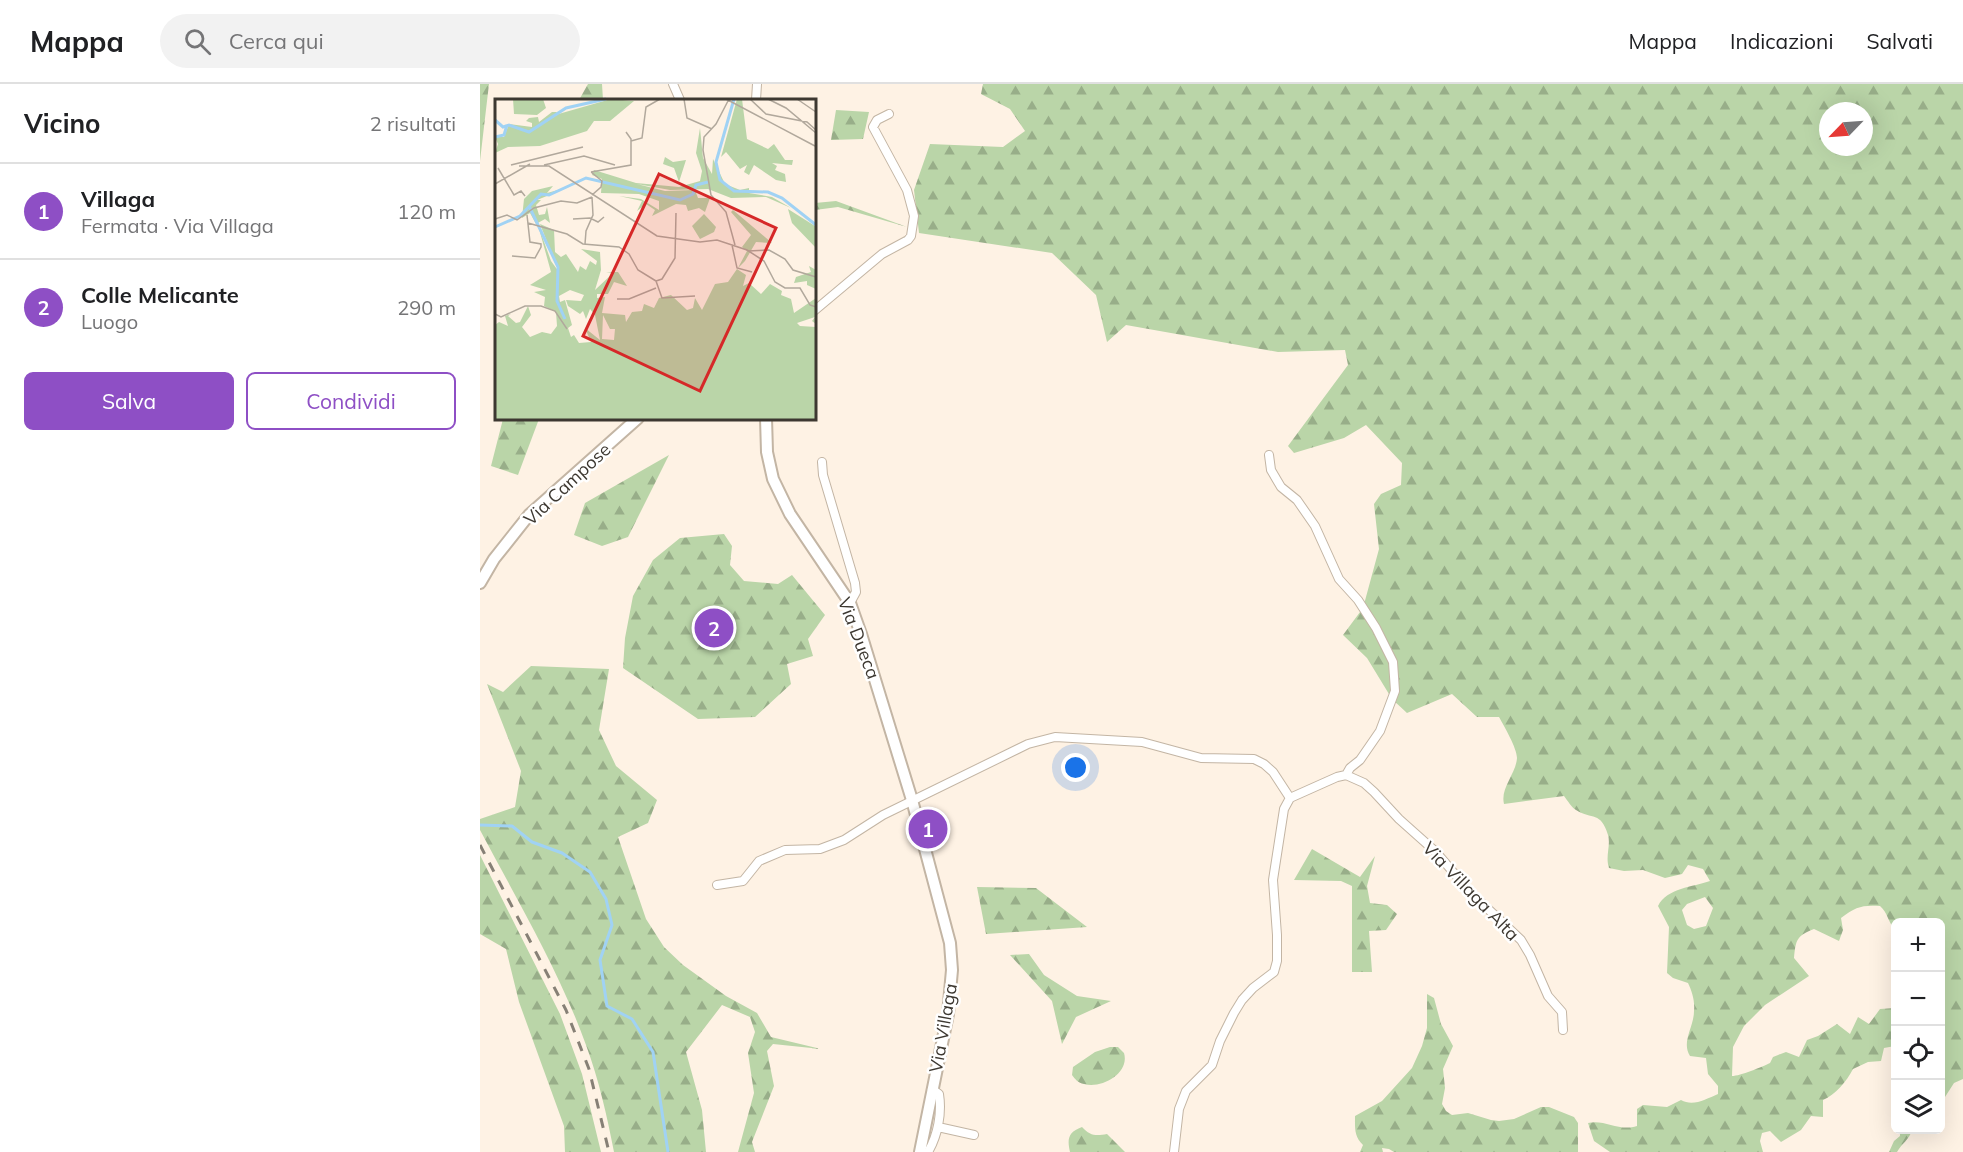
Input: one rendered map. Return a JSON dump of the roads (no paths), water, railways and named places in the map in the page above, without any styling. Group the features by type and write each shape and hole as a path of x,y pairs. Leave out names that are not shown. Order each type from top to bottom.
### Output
{"street":[{"path":"673,84 680,99"},
{"path":"756,99 757,84"},
{"path":"816,309 882,254 908,240 911,236 914,216 907,190 873,127 878,120 889,114"},
{"name":"Via Campose","path":"480,583 494,559 529,515 636,420"},
{"name":"Via Dueca","path":"766,420 766,453 773,479 790,514 850,603 912,800"},
{"path":"1174,1152 1179,1109 1186,1091 1212,1065 1220,1041 1242,1000 1274,972 1277,961 1277,934 1273,880 1284,809 1290,798 1346,775 1350,768 1360,760 1380,731 1395,691 1393,662 1376,628 1358,600 1339,579 1315,526 1297,501 1281,487 1271,470 1269,455"},
{"path":"822,462 822,475 855,583 856,592 850,603"},
{"path":"717,885 743,880 759,861 785,850 820,849 844,840 912,800 1028,744 1055,737 1142,742 1201,758 1254,759 1273,772 1290,798"},
{"name":"Via Villaga Alta","path":"1346,775 1364,783 1374,792 1399,819 1436,852 1470,892 1521,940 1530,954 1548,996 1562,1012 1563,1030"},
{"name":"Via Villaga","path":"912,800 950,943 952,970 948,1014 920,1152"},
{"path":"928,1152 938,1127 940,1105 939,1094 932,1089"},
{"path":"938,1127 974,1135"}],"waterway":[{"path":"480,825 512,826 532,842 562,853 590,872 606,899 612,925 600,960 607,1006 632,1019 653,1052 668,1152"}],"railway":[{"path":"480,845 566,1010 589,1069 609,1152"}],"place":[{"name":"Colle Melicante","path":"714,628"},
{"name":"Villaga","path":"928,829"}]}
